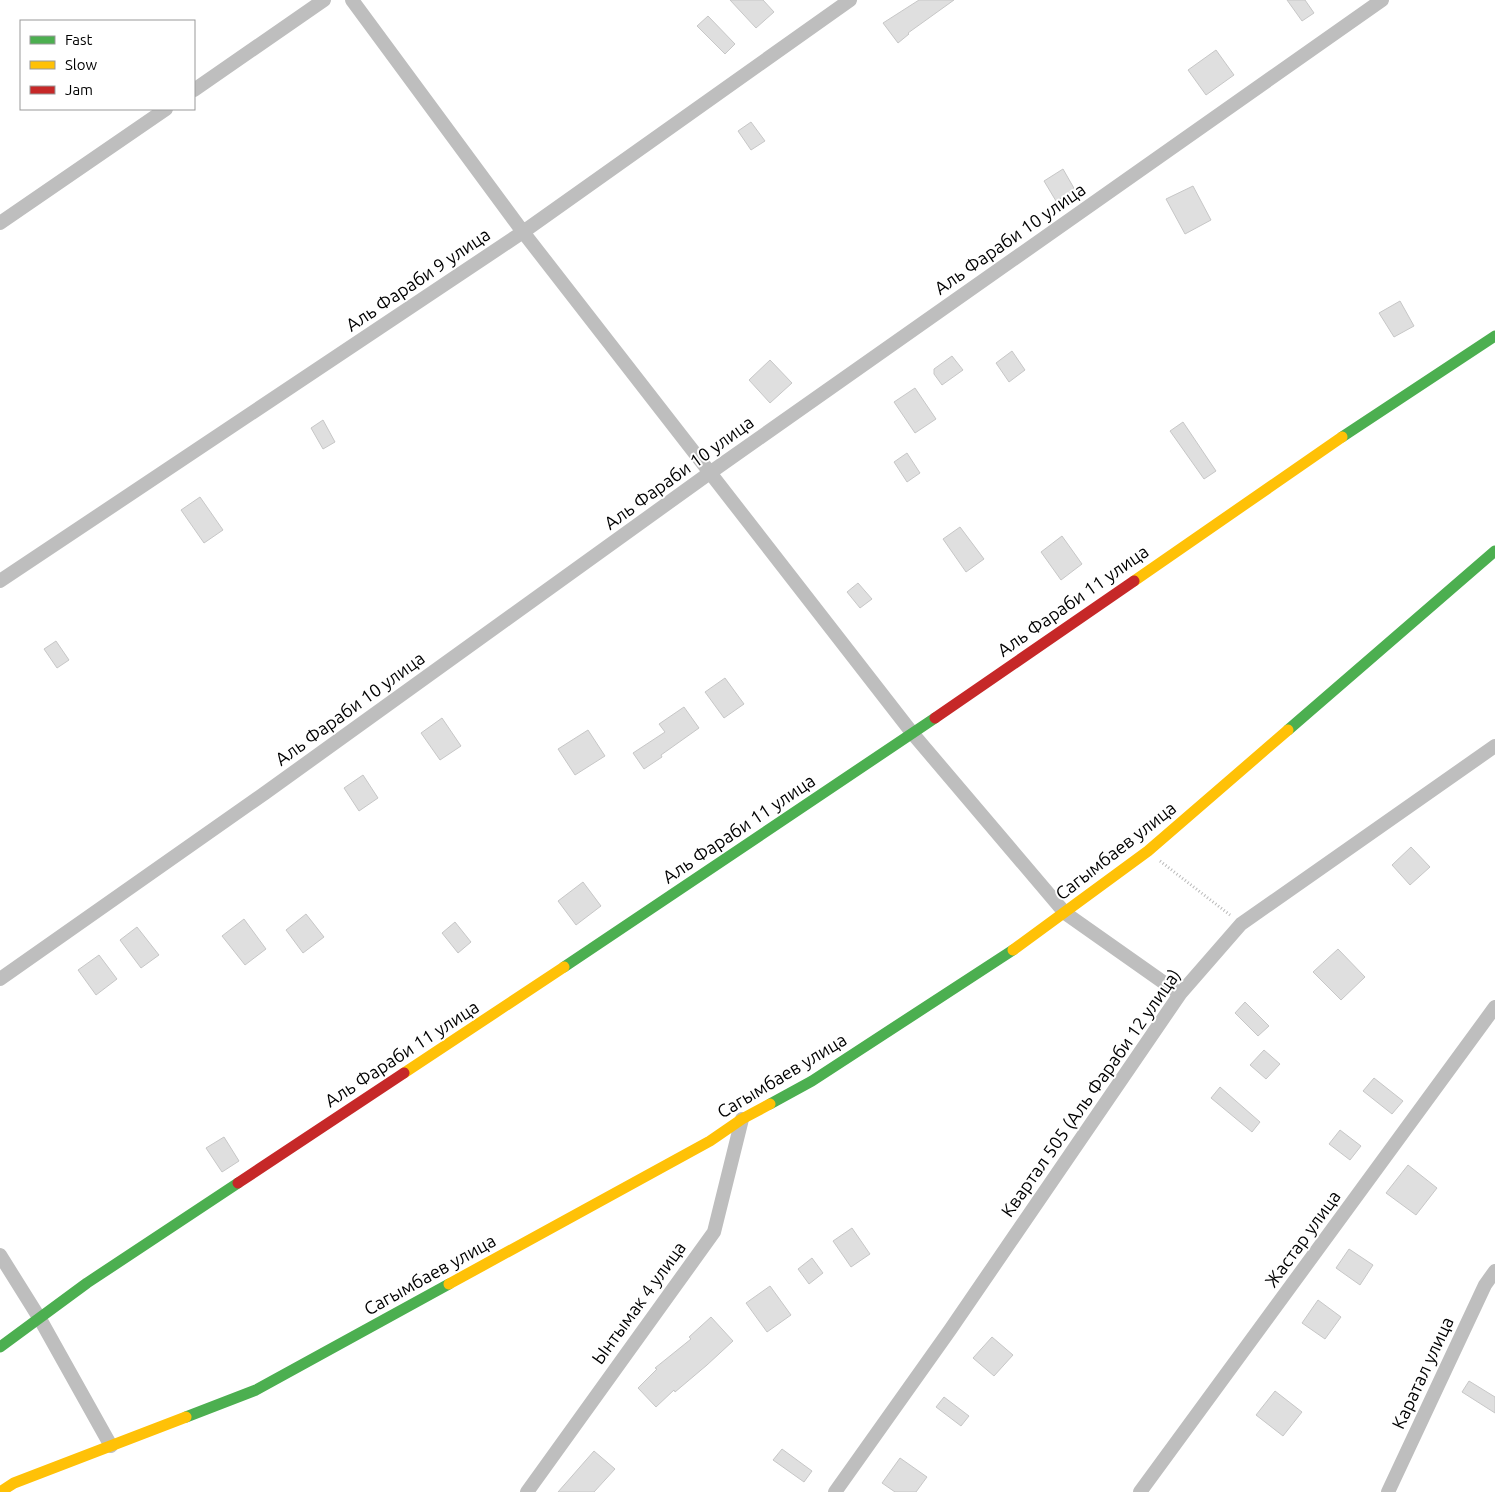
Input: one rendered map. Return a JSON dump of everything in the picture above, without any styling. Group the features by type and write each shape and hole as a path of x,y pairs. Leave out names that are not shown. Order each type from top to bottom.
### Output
{"street":[{"path":"195,89 324,0"},
{"path":"352,0 523,232 913,734 1065,913 1180,994"},
{"name":"Аль Фараби 9 улица","path":"0,581 523,232 850,0"},
{"name":"Аль Фараби 10 улица","path":"0,979 266,793 711,472 1382,0"},
{"path":"0,223 165,110"},
{"name":"Аль Фараби 11 улица","path":"0,1347 87,1283 510,1004 913,734 1390,403 1495,336"},
{"name":"Сагымбаев улица","path":"0,1492 14,1483 256,1390 710,1141 742,1119 812,1081 1029,940 1148,851 1495,551"},
{"name":"Квартал 505 (Аль Фараби 12 улица)","path":"835,1492 956,1322 1180,994 1241,924 1495,746"},
{"name":"Жастар улица","path":"1140,1492 1495,1007"},
{"name":"Ынтымак 4 улица","path":"527,1492 714,1232 742,1119"},
{"path":"0,1255 40,1319 111,1446"},
{"name":"Каратал улица","path":"1388,1492 1485,1286 1495,1271"}],"path":[{"path":"1148,851 1241,924"}],"building":[{"path":"730,0 763,0 774,12 756,28"},
{"path":"919,0 954,0 908,33 898,43 883,23"},
{"path":"1287,0 1305,0 1314,13 1302,21"},
{"path":"708,16 735,44 725,54 697,26"},
{"path":"1216,50 1234,75 1206,95 1188,70"},
{"path":"751,122 765,141 751,150 738,131"},
{"path":"1063,169 1075,190 1056,201 1044,181"},
{"path":"1193,186 1211,220 1185,234 1166,199"},
{"path":"1400,301 1414,326 1394,337 1379,313"},
{"path":"1012,351 1025,370 1009,382 996,363"},
{"path":"952,356 963,370 942,385 934,374 934,369"},
{"path":"770,360 792,383 770,403 749,380"},
{"path":"915,388 936,419 915,433 894,402"},
{"path":"323,420 335,442 323,449 311,428"},
{"path":"1183,422 1216,471 1204,479 1170,431"},
{"path":"907,453 920,473 907,482 894,462"},
{"path":"200,497 223,530 204,543 181,510"},
{"path":"960,527 984,559 966,572 943,539"},
{"path":"1062,536 1082,564 1061,580 1041,552"},
{"path":"858,583 872,599 860,608 847,592"},
{"path":"56,641 69,660 57,668 44,649"},
{"path":"725,678 744,704 724,718 705,692"},
{"path":"684,707 699,728 644,769 633,753 665,732 659,724"},
{"path":"442,718 461,746 440,760 421,733"},
{"path":"588,730 605,756 575,775 558,749"},
{"path":"363,775 378,798 359,811 344,788"},
{"path":"1411,847 1430,867 1410,885 1392,865"},
{"path":"583,882 601,906 576,925 558,901"},
{"path":"306,914 324,937 303,953 286,930"},
{"path":"244,919 266,949 245,965 222,936"},
{"path":"455,922 471,942 458,953 442,933"},
{"path":"137,927 159,955 141,968 120,940"},
{"path":"1338,949 1365,977 1341,1000 1313,972"},
{"path":"99,955 117,979 96,995 78,970"},
{"path":"1245,1002 1269,1026 1258,1036 1235,1013"},
{"path":"1264,1050 1280,1064 1266,1079 1250,1065"},
{"path":"1374,1078 1403,1101 1392,1114 1363,1091"},
{"path":"1220,1087 1260,1122 1252,1132 1211,1098"},
{"path":"1340,1130 1361,1146 1350,1160 1329,1144"},
{"path":"224,1137 239,1161 222,1172 206,1148"},
{"path":"1408,1165 1437,1188 1416,1215 1386,1193"},
{"path":"852,1228 870,1254 851,1267 833,1241"},
{"path":"1349,1249 1373,1265 1360,1285 1336,1268"},
{"path":"812,1258 823,1273 809,1284 798,1269"},
{"path":"770,1286 791,1315 767,1332 746,1303"},
{"path":"1318,1300 1341,1317 1325,1339 1302,1323"},
{"path":"711,1317 733,1341 656,1407 638,1388 657,1369 655,1368 691,1339 689,1337"},
{"path":"992,1337 1013,1355 994,1376 973,1358"},
{"path":"1469,1381 1495,1397 1495,1413 1462,1392"},
{"path":"1275,1391 1302,1412 1283,1436 1256,1415"},
{"path":"944,1397 969,1416 961,1426 936,1407"},
{"path":"782,1449 812,1471 804,1482 773,1460"},
{"path":"594,1451 615,1469 594,1492 558,1492"},
{"path":"900,1458 927,1477 916,1492 895,1492 882,1483"}],"traffic: fast":[{"path":"1342,437 1495,336"},
{"path":"1288,730 1495,551"},
{"path":"564,967 935,718"},
{"path":"770,1104 812,1081 1013,950"},
{"path":"0,1347 87,1283 238,1183"},
{"path":"186,1417 256,1390 449,1284"}],"traffic: slow":[{"path":"1134,581 1342,437"},
{"path":"1013,950 1148,851 1288,730"},
{"path":"404,1073 564,967"},
{"path":"449,1284 710,1141 742,1119 770,1104"},
{"path":"0,1492 14,1483 186,1417"}],"traffic: jam":[{"path":"935,718 1134,581"},
{"path":"238,1183 404,1073"}]}
